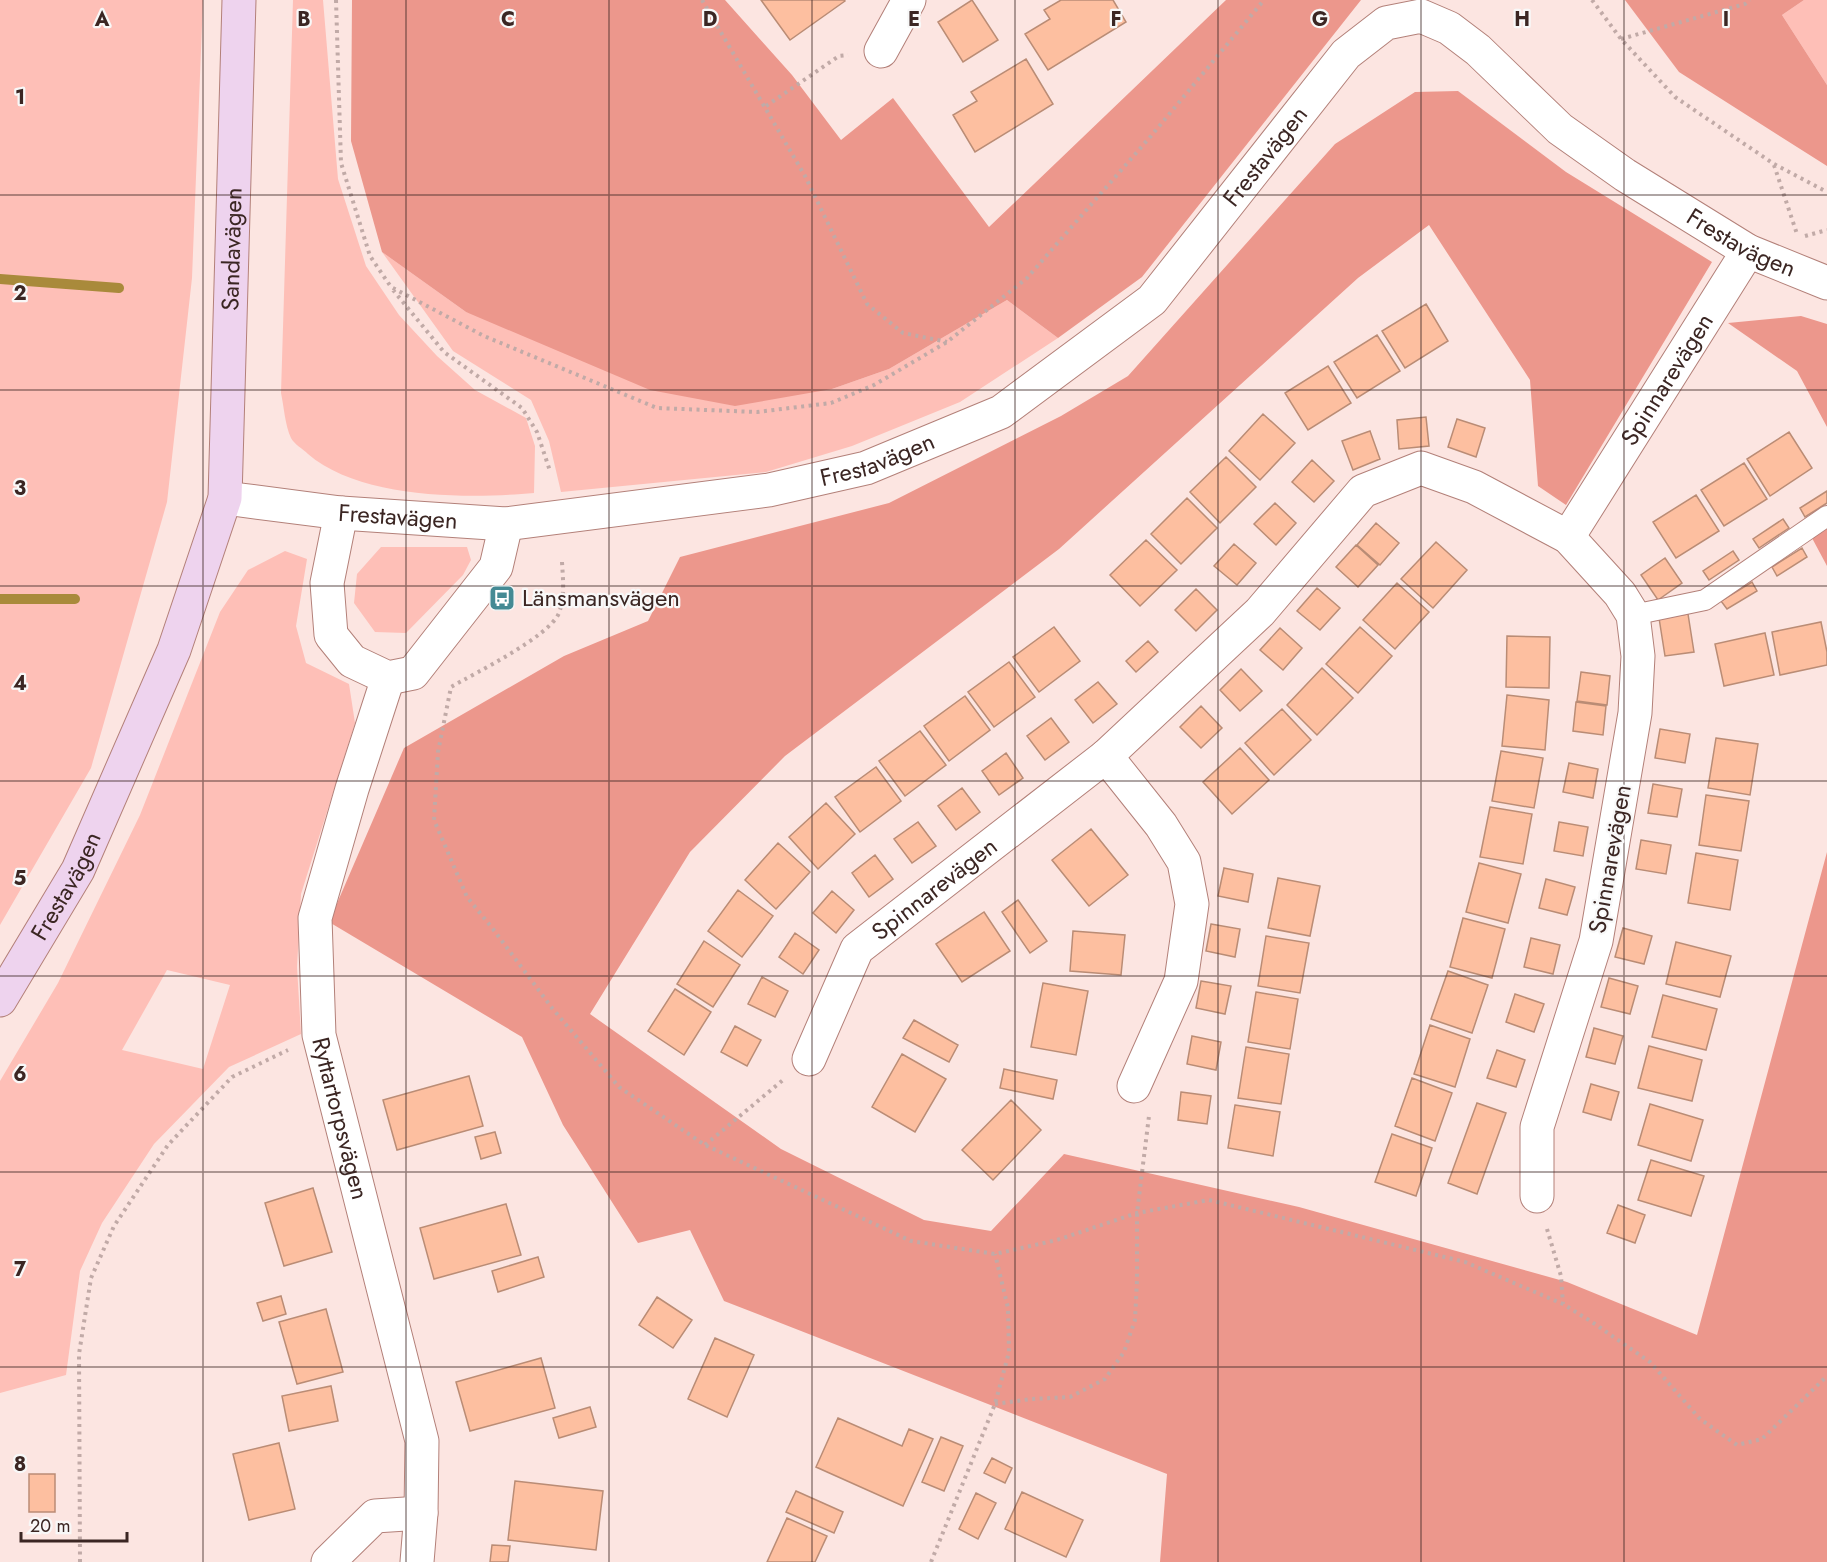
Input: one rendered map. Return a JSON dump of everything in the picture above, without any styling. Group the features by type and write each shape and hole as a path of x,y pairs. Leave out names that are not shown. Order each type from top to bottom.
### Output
{"street":[{"name":"Sandavägen","path":"225,498 239,0"},
{"path":"881,51 909,0"},
{"name":"Frestavägen","path":"0,1000 78,870 174,650 225,498 340,513 506,524 780,488 866,468 1001,412 1152,300 1346,54 1386,22 1423,8 1478,50 1560,129 1625,175 1748,251 1827,283"},
{"name":"Spinnarevägen","path":"1568,537 1748,251"},
{"name":"Spinnarevägen","path":"808,1059 857,949 1106,756 1260,612 1364,491 1422,468 1474,487 1568,537 1620,594 1633,615 1638,656 1635,713 1596,941 1537,1127 1537,1197"},
{"path":"340,513 327,584 331,635 352,661 388,678 413,673 496,567 506,524"},
{"name":"Ryttartorpsvägen","path":"388,678 352,789 315,918 319,1035 422,1441 421,1513 417,1562"},
{"path":"1106,756 1161,825 1184,862 1192,904 1181,981 1134,1086"},
{"path":"328,1562 375,1516 421,1513"}],"lane":[{"path":"1633,615 1705,600 1827,516"}],"path":[{"path":"336,0 341,163 370,256 391,287 444,352 522,408 537,432 550,471"},
{"path":"702,0 805,176 867,304 903,333 947,342"},
{"path":"391,287 484,336 657,408 757,412 831,403 874,385 947,342 1027,278 1264,0"},
{"path":"1592,0 1621,39 1676,97 1774,164 1827,192"},
{"path":"1621,39 1745,4 1750,0"},
{"path":"766,106 839,56 881,51"},
{"path":"1774,164 1798,238"},
{"path":"562,562 564,596 558,616 540,635 451,687 438,752 434,820 467,897 552,1008 619,1087 705,1145 911,1241 994,1254 1057,1240 1137,1213 1209,1200 1465,1262 1563,1304 1592,1322 1650,1362 1700,1419 1737,1445 1762,1439 1827,1376"},
{"path":"80,1562 79,1354 91,1278 114,1226 168,1145 232,1077 319,1035"},
{"path":"705,1145 808,1059"},
{"path":"995,1404 1070,1397 1105,1379 1124,1352 1135,1320 1137,1213 1150,1118 1134,1086"},
{"path":"1537,1197 1562,1276 1563,1304"},
{"path":"931,1562 995,1404 1009,1352 1008,1308 994,1254"}],"shaded area":[{"path":"0,0 203,0 192,278 167,502 91,768 0,925"},
{"path":"293,0 323,0 338,179 366,266 399,315 437,356 475,390 526,418 535,446 534,493 447,495 385,488 356,480 330,469 308,454 291,438 281,393"},
{"path":"352,0 725,0 792,75 841,140 893,98 989,227 1226,0 1361,0 1142,277 1058,338 1007,300 889,369 832,389 735,406 650,390 466,312 382,252 351,141"},
{"path":"1625,0 1804,0 1782,15 1827,85 1827,166 1679,72"},
{"path":"1804,0 1827,0 1827,85 1782,15"},
{"path":"1458,91 1566,172 1712,262 1566,505 1538,486 1530,380 1429,225 1358,278 1059,549 785,756 690,852 590,1014 781,1149 924,1220 991,1231 1064,1154 1299,1207 1567,1282 1697,1335 1827,852 1827,1562 1160,1562 1167,1474 724,1301 690,1230 638,1243 563,1125 522,1037 329,922 404,748 564,656 648,621 680,557 889,503 1061,416 1128,376 1335,144 1415,92"},
{"path":"382,252 466,312 832,389 889,369 1007,300 1058,338 960,402 852,446 766,472 561,492 549,441 531,400 453,351"},
{"path":"1801,316 1827,324 1827,427 1797,371 1728,323"},
{"path":"1827,527 1827,566 1812,538"},
{"path":"381,547 467,547 471,560 463,575 406,633 375,632 354,603 357,574"},
{"path":"285,551 307,559 296,626 306,663 349,684 355,723 301,894 297,967 301,1034 229,1067 154,1144 102,1223 80,1271 66,1375 0,1393 0,1081 58,983 140,815 220,612 248,570","holes":["167,970 230,985 203,1069 122,1050"]}],"building":[{"path":"761,0 844,0 845,1 790,40"},
{"path":"972,0 998,40 963,62 938,22"},
{"path":"1061,0 1113,0 1126,22 1048,70 1025,34 1050,19 1044,10"},
{"path":"1026,59 1053,104 975,152 953,115 977,101 971,92"},
{"path":"1426,304 1448,341 1405,368 1382,331"},
{"path":"1377,335 1400,371 1357,398 1334,362"},
{"path":"1328,366 1351,403 1308,430 1285,393"},
{"path":"1263,414 1295,443 1260,480 1229,451"},
{"path":"1426,417 1429,446 1399,449 1397,420"},
{"path":"1457,419 1485,428 1476,457 1448,447"},
{"path":"1370,431 1380,459 1353,470 1342,441"},
{"path":"1789,432 1812,468 1770,496 1747,459"},
{"path":"1226,457 1256,487 1220,523 1190,492"},
{"path":"1312,460 1334,481 1314,502 1292,482"},
{"path":"1744,463 1767,499 1724,526 1701,490"},
{"path":"1827,491 1827,503 1805,517 1800,508"},
{"path":"1696,495 1719,531 1676,558 1653,522"},
{"path":"1187,498 1217,528 1181,564 1151,534"},
{"path":"1275,503 1296,523 1276,545 1254,524"},
{"path":"1783,519 1789,528 1759,548 1753,539"},
{"path":"1376,523 1399,543 1380,565 1357,545"},
{"path":"1146,540 1177,570 1140,606 1110,575"},
{"path":"1436,542 1467,570 1433,608 1401,579"},
{"path":"1234,544 1256,563 1237,585 1214,566"},
{"path":"1356,545 1378,565 1358,587 1336,567"},
{"path":"1802,548 1807,557 1777,576 1772,567"},
{"path":"1733,551 1739,560 1709,580 1703,571"},
{"path":"1665,558 1682,583 1658,600 1641,575"},
{"path":"1752,582 1757,591 1727,609 1721,601"},
{"path":"1397,583 1429,612 1395,649 1363,620"},
{"path":"1317,588 1340,608 1320,630 1297,611"},
{"path":"1196,589 1217,610 1196,631 1175,610"},
{"path":"1688,614 1694,652 1665,656 1659,618"},
{"path":"1821,622 1827,665 1780,675 1772,632"},
{"path":"1054,627 1080,661 1039,692 1013,657"},
{"path":"1360,627 1392,656 1358,693 1326,664"},
{"path":"1280,628 1302,648 1283,670 1260,650"},
{"path":"1765,633 1774,675 1724,686 1715,644"},
{"path":"1507,636 1550,637 1549,688 1506,687"},
{"path":"1148,641 1158,652 1136,672 1126,661"},
{"path":"1009,662 1035,697 994,727 968,692"},
{"path":"1322,668 1353,698 1317,735 1287,705"},
{"path":"1241,669 1262,691 1240,711 1220,690"},
{"path":"1581,672 1610,676 1607,705 1577,701"},
{"path":"1098,682 1117,704 1093,723 1075,700"},
{"path":"1507,695 1549,700 1545,750 1502,746"},
{"path":"965,696 990,730 949,761 924,726"},
{"path":"1576,702 1606,706 1603,735 1573,731"},
{"path":"1201,706 1222,728 1201,748 1180,727"},
{"path":"1282,709 1311,740 1274,775 1245,743"},
{"path":"1051,718 1069,742 1045,760 1027,736"},
{"path":"1660,729 1690,734 1685,763 1655,758"},
{"path":"920,731 946,765 905,796 879,761"},
{"path":"1716,738 1758,744 1750,795 1708,788"},
{"path":"1240,748 1269,780 1232,814 1203,782"},
{"path":"1501,751 1543,758 1534,808 1492,801"},
{"path":"1006,753 1023,778 999,795 982,771"},
{"path":"1569,763 1598,769 1593,798 1563,792"},
{"path":"876,767 901,801 860,832 835,797"},
{"path":"1653,784 1682,789 1677,817 1648,813"},
{"path":"962,788 980,812 956,830 938,806"},
{"path":"1706,795 1749,801 1741,851 1699,845"},
{"path":"826,803 855,834 818,869 789,837"},
{"path":"1490,807 1532,814 1523,864 1480,857"},
{"path":"918,822 936,846 912,863 894,839"},
{"path":"1559,822 1588,827 1583,856 1554,851"},
{"path":"1091,829 1128,875 1089,906 1052,860"},
{"path":"1641,840 1671,845 1666,874 1636,869"},
{"path":"778,843 810,872 776,909 745,880"},
{"path":"1696,853 1738,860 1730,910 1688,903"},
{"path":"875,855 893,879 869,897 852,873"},
{"path":"1479,863 1521,874 1508,923 1466,912"},
{"path":"1224,868 1253,874 1248,902 1218,896"},
{"path":"1278,878 1320,886 1310,936 1268,928"},
{"path":"1546,879 1575,887 1567,915 1539,908"},
{"path":"738,890 773,916 742,957 708,931"},
{"path":"832,891 854,910 836,933 813,913"},
{"path":"1018,900 1047,941 1030,953 1002,912"},
{"path":"984,912 1010,951 962,982 936,944"},
{"path":"1463,918 1505,929 1492,978 1450,967"},
{"path":"1211,924 1240,929 1235,957 1206,951"},
{"path":"1623,928 1652,936 1644,964 1615,957"},
{"path":"1073,931 1125,935 1121,975 1070,971"},
{"path":"795,933 819,950 803,974 779,957"},
{"path":"1266,936 1309,943 1300,993 1258,986"},
{"path":"1531,938 1560,945 1553,974 1524,967"},
{"path":"704,941 740,965 713,1007 677,984"},
{"path":"1676,942 1731,956 1720,997 1666,984"},
{"path":"1448,971 1488,985 1472,1033 1431,1019"},
{"path":"762,977 788,991 775,1017 748,1004"},
{"path":"1609,978 1638,986 1630,1014 1601,1007"},
{"path":"1201,981 1231,986 1225,1014 1196,1008"},
{"path":"1043,983 1088,991 1076,1055 1031,1047"},
{"path":"675,989 711,1012 684,1055 648,1031"},
{"path":"1256,992 1298,999 1290,1049 1248,1042"},
{"path":"1515,994 1544,1004 1534,1032 1506,1022"},
{"path":"1663,995 1717,1009 1706,1050 1652,1037"},
{"path":"914,1020 958,1045 949,1062 903,1038"},
{"path":"1430,1025 1470,1039 1455,1087 1414,1074"},
{"path":"735,1026 761,1040 747,1066 721,1052"},
{"path":"1594,1028 1623,1036 1615,1064 1586,1057"},
{"path":"1192,1036 1221,1042 1216,1070 1187,1064"},
{"path":"1649,1046 1702,1060 1692,1101 1638,1088"},
{"path":"1246,1047 1289,1054 1281,1104 1238,1098"},
{"path":"1497,1050 1525,1060 1516,1087 1487,1078"},
{"path":"902,1054 946,1079 915,1132 872,1107"},
{"path":"1004,1069 1057,1080 1053,1099 1000,1088"},
{"path":"469,1076 483,1126 397,1150 383,1100"},
{"path":"1412,1078 1452,1093 1435,1141 1395,1126"},
{"path":"1591,1084 1619,1092 1611,1120 1583,1112"},
{"path":"1181,1092 1211,1096 1207,1124 1178,1120"},
{"path":"1011,1100 1041,1130 993,1180 962,1150"},
{"path":"1477,1103 1506,1113 1477,1194 1448,1183"},
{"path":"1650,1104 1703,1120 1691,1161 1638,1145"},
{"path":"1235,1105 1280,1112 1273,1156 1228,1148"},
{"path":"495,1132 501,1153 481,1159 475,1137"},
{"path":"1392,1134 1432,1148 1416,1196 1375,1182"},
{"path":"1651,1160 1704,1176 1691,1216 1638,1200"},
{"path":"313,1188 332,1252 284,1266 265,1203"},
{"path":"506,1204 521,1255 434,1279 420,1228"},
{"path":"1618,1205 1645,1215 1635,1243 1607,1233"},
{"path":"538,1257 544,1277 498,1292 492,1271"},
{"path":"281,1296 286,1314 263,1321 257,1303"},
{"path":"657,1297 692,1320 673,1348 639,1325"},
{"path":"326,1309 343,1372 297,1384 279,1322"},
{"path":"715,1338 754,1355 727,1417 688,1399"},
{"path":"541,1358 555,1408 470,1431 456,1382"},
{"path":"331,1386 338,1421 289,1431 282,1396"},
{"path":"590,1407 596,1427 559,1438 553,1418"},
{"path":"838,1418 902,1446 909,1429 933,1439 903,1506 816,1467"},
{"path":"941,1437 963,1446 944,1491 922,1482"},
{"path":"279,1443 295,1509 249,1520 233,1454"},
{"path":"992,1458 1012,1468 1005,1483 984,1473"},
{"path":"29,1474 55,1474 55,1512 29,1512"},
{"path":"515,1481 603,1491 596,1550 508,1540"},
{"path":"796,1491 843,1512 834,1533 786,1512"},
{"path":"1022,1492 1083,1520 1066,1557 1005,1529"},
{"path":"976,1493 996,1503 978,1539 959,1529"},
{"path":"787,1518 827,1536 815,1562 767,1562"},
{"path":"492,1545 510,1546 508,1562 490,1562"}],"waterway":[{"path":"0,279 119,288"},
{"path":"0,599 75,599"}],"place":[{"name":"Länsmansvägen","path":"502,598"}]}
